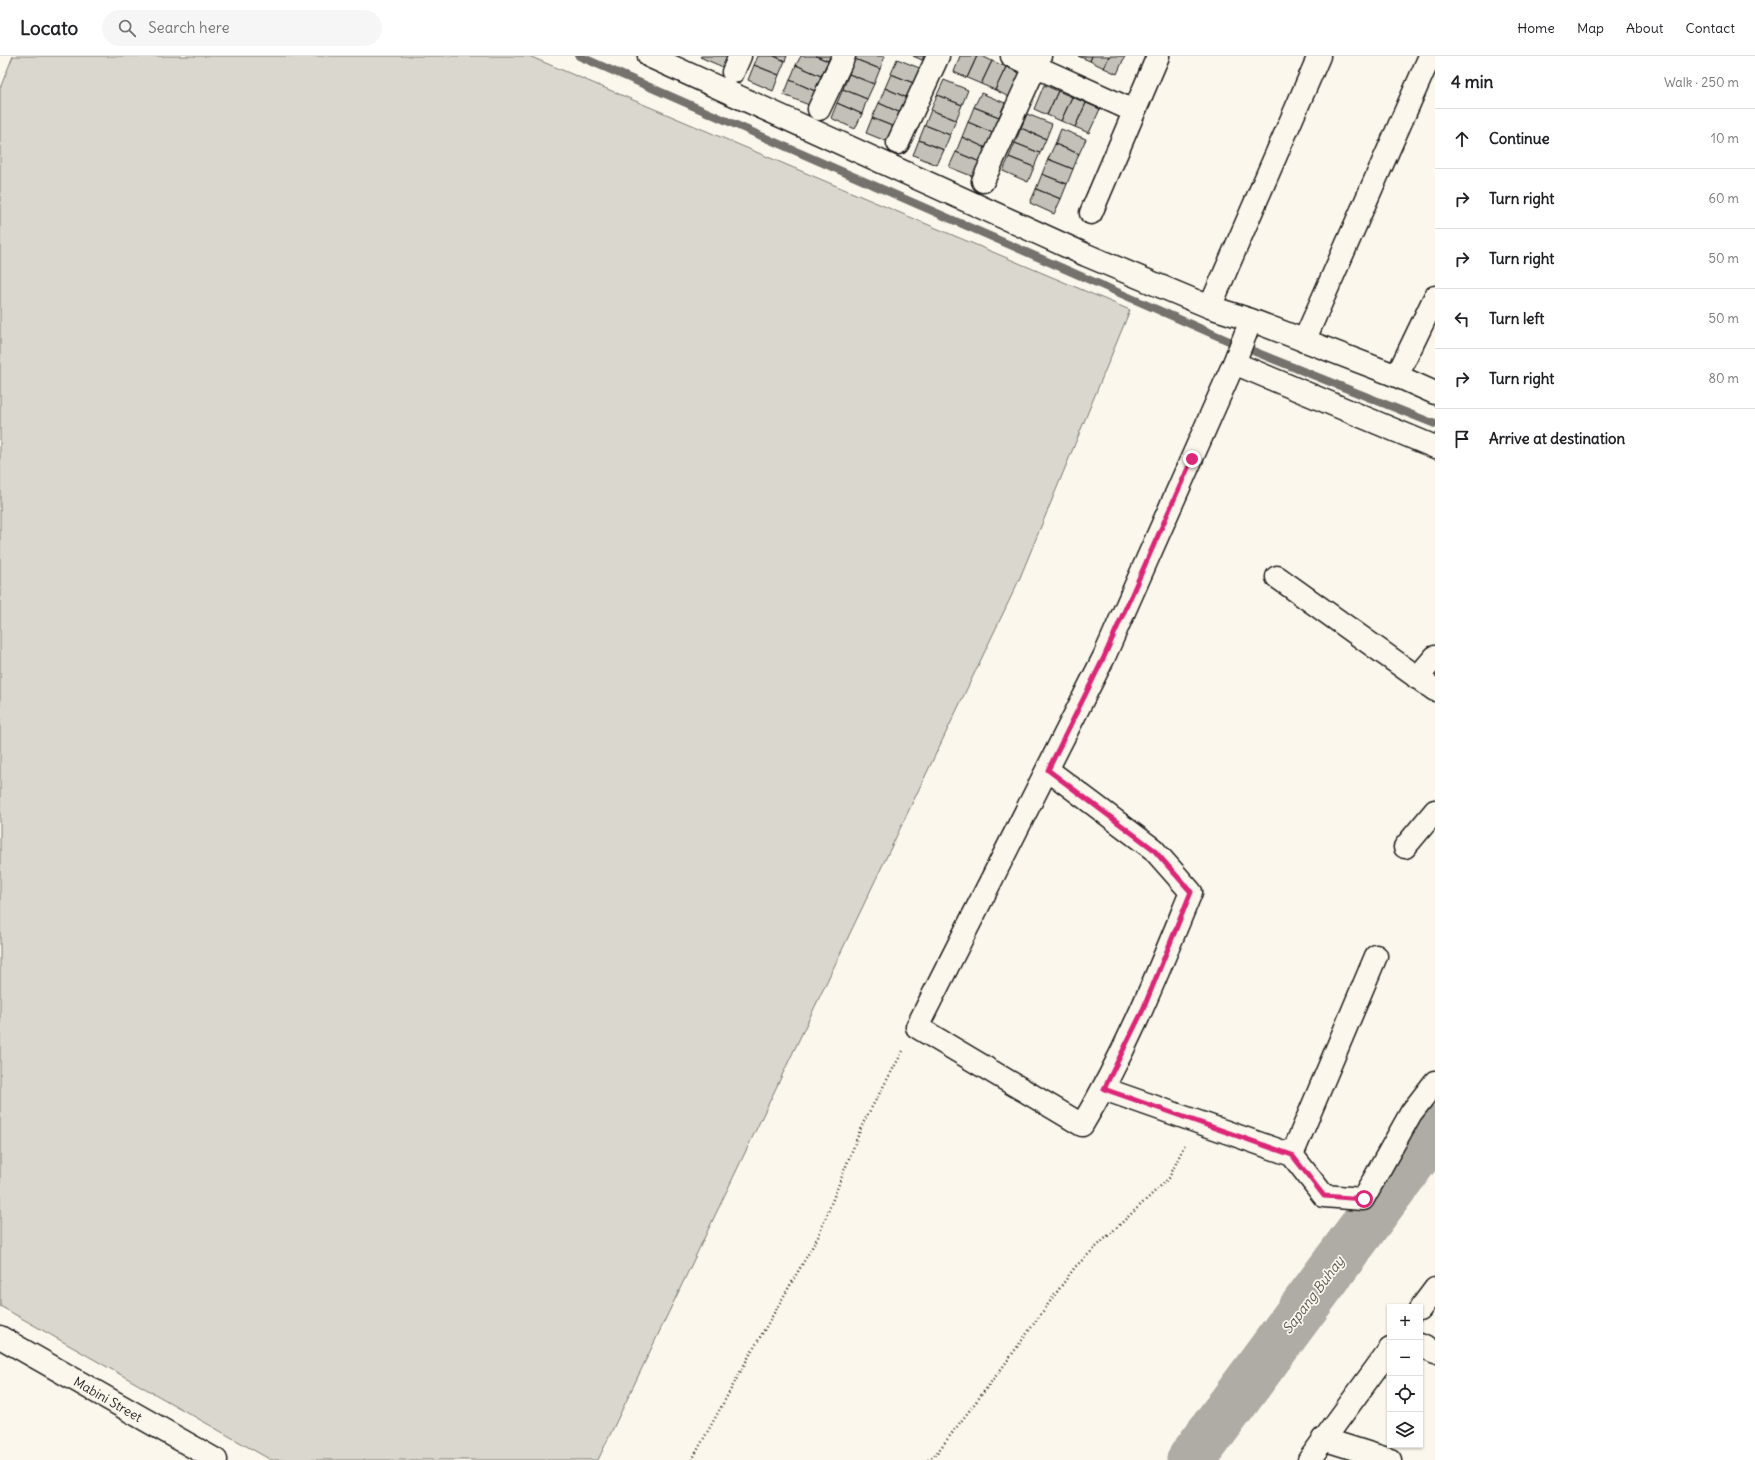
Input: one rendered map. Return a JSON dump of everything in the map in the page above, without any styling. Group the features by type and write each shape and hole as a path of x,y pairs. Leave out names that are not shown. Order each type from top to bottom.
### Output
{"street":[{"path":"649,56 1086,256 1210,307 1251,320 1397,376 1435,393"},
{"path":"819,109 844,56"},
{"path":"898,142 938,56"},
{"path":"1012,56 1038,61 1134,111"},
{"path":"1091,213 1158,56"},
{"path":"1210,307 1319,56"},
{"path":"1304,341 1430,56"},
{"path":"983,181 1038,61"},
{"path":"1397,376 1435,297"},
{"path":"1048,770 1153,849 1191,892 1142,1012 1104,1089 1082,1125 917,1027 1104,657 1234,363 1251,320"},
{"path":"1234,363 1435,447"},
{"path":"1277,577 1426,684 1435,657"},
{"path":"1405,847 1435,811"},
{"path":"1292,1155 1376,956"},
{"path":"1104,1089 1292,1155 1324,1196 1364,1199 1412,1113 1435,1082"},
{"path":"1423,1305 1435,1289"},
{"name":"Mabini Street","path":"0,1338 216,1460"},
{"path":"1423,1346 1435,1352"},
{"path":"1309,1460 1387,1353"},
{"path":"1323,1439 1390,1460"}],"path":[{"path":"692,1460 748,1358 818,1237 863,1122 917,1027"},
{"path":"928,1460 936,1454 1002,1368 1075,1267 1169,1178 1195,1122"}],"shaded area":[{"path":"13,56 529,56 1130,310 1019,580 598,1460 271,1460 0,1306 0,88"}],"building":[{"path":"730,56 725,68 700,57"},
{"path":"758,56 774,56 785,61 779,75 754,65"},
{"path":"774,56 787,56 785,61"},
{"path":"801,56 816,56 828,61 821,76 796,65"},
{"path":"816,56 830,56 828,61"},
{"path":"856,56 885,56 880,69 855,59"},
{"path":"913,56 924,56 922,60"},
{"path":"960,56 977,56 967,78 954,72"},
{"path":"977,56 982,56 992,61 981,84 967,78"},
{"path":"1078,56 1092,56 1090,61"},
{"path":"1092,56 1109,56 1104,68 1090,61"},
{"path":"1109,56 1125,56 1117,74 1104,68"},
{"path":"855,59 880,69 874,84 849,74"},
{"path":"897,59 922,69 916,84 891,74"},
{"path":"992,61 1006,67 995,90 981,84"},
{"path":"754,65 779,75 773,91 748,80"},
{"path":"796,65 821,76 815,91 790,80"},
{"path":"1006,67 1020,73 1009,97 995,90"},
{"path":"849,74 874,84 867,99 843,89"},
{"path":"891,74 916,84 910,99 885,88"},
{"path":"790,80 815,91 809,105 784,95"},
{"path":"944,80 968,90 962,105 937,95"},
{"path":"1044,85 1058,91 1047,115 1034,109"},
{"path":"885,88 910,99 903,114 879,103"},
{"path":"843,89 867,99 862,114 837,103"},
{"path":"1058,91 1072,97 1061,121 1047,115"},
{"path":"981,93 1005,103 999,117 974,107"},
{"path":"937,95 962,105 956,120 931,110"},
{"path":"1072,97 1086,103 1075,127 1061,121"},
{"path":"837,103 862,114 855,129 831,118"},
{"path":"879,103 903,114 897,128 872,118"},
{"path":"1086,103 1100,109 1089,133 1075,127"},
{"path":"974,107 999,117 993,133 968,122"},
{"path":"931,110 956,120 950,135 925,125"},
{"path":"1027,114 1052,124 1046,139 1021,128"},
{"path":"872,118 897,128 891,143 866,133"},
{"path":"968,122 993,133 986,148 962,137"},
{"path":"925,125 950,135 944,150 919,140"},
{"path":"1021,128 1046,139 1040,153 1015,143"},
{"path":"1061,129 1086,139 1079,154 1055,144"},
{"path":"962,137 986,148 980,162 956,152"},
{"path":"919,140 944,150 937,165 913,155"},
{"path":"1015,143 1040,153 1034,167 1009,157"},
{"path":"1055,144 1079,154 1073,169 1048,159"},
{"path":"956,152 980,162 974,177 949,167"},
{"path":"1009,157 1034,167 1028,182 1003,171"},
{"path":"1048,159 1073,169 1067,184 1042,174"},
{"path":"1042,174 1067,184 1061,199 1036,189"},
{"path":"1036,189 1061,199 1054,214 1030,203"}],"waterway":[{"path":"579,56 1229,341"},
{"path":"1248,349 1435,424"},
{"name":"Sapang Buhay","path":"1191,1460 1435,1130"}],"route":[{"path":"1192,459 1104,657 1048,770 1153,849 1191,892 1142,1012 1104,1089 1292,1155 1324,1196 1364,1199"}]}
